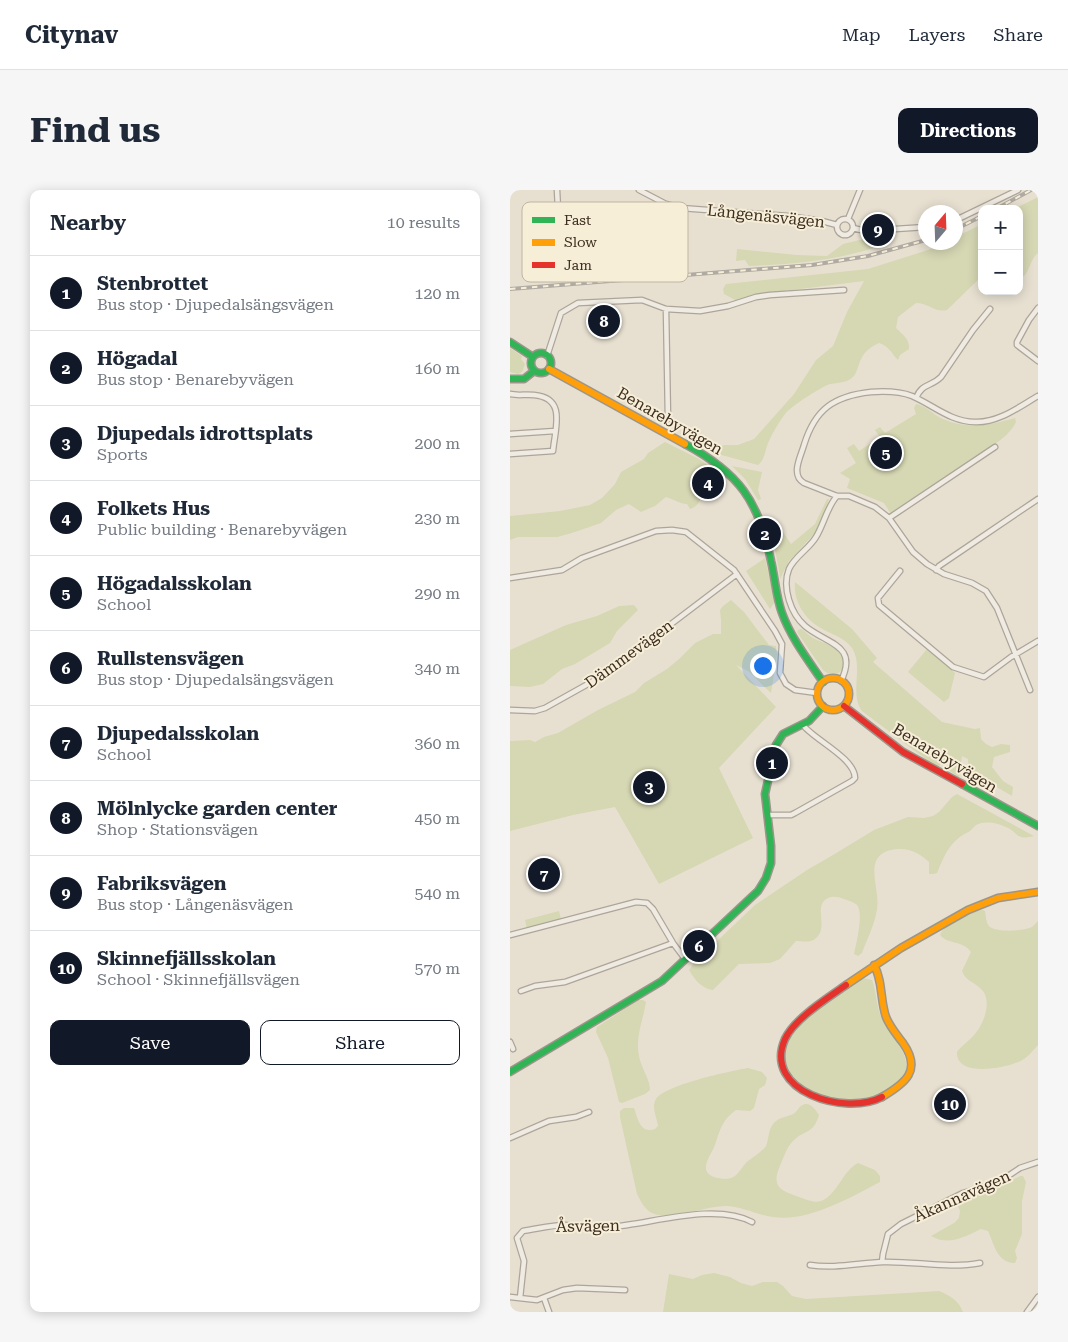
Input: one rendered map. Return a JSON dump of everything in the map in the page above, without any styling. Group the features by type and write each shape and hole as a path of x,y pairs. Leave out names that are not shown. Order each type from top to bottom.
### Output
{"street":[{"name":"Långenäsvägen","path":"639,190 662,202"},
{"path":"848,219 860,190"},
{"path":"963,217 1018,190"},
{"name":"Långenäsvägen","path":"688,209 788,216 837,225"},
{"path":"842,219 848,219 852,222 853,228 850,234 843,235 838,231 837,225 842,219"},
{"path":"853,228 865,231 918,228"},
{"path":"547,356 561,313 578,303 642,300 666,309 700,311 728,306 756,297 844,290"},
{"path":"1038,308 1017,342 1020,348 1038,361"},
{"path":"666,309 668,420"},
{"path":"916,398 921,388 937,381 941,377 973,330 990,309"},
{"path":"510,342 533,357"},
{"path":"540,353 547,356 551,362 549,369 542,373 534,371 530,364 533,357 540,353"},
{"name":"Benarebyvägen","path":"549,369 704,454 726,469 740,484 752,500 764,529 776,591 787,624 800,649 823,682"},
{"path":"510,379 523,380 534,371"},
{"path":"1030,690 997,608 986,591 936,570 913,552 889,518 869,504 843,495 837,496 804,483 800,480 797,473 806,438 814,420 835,401 844,397 885,391 898,392 916,398 949,416 982,422 998,417 1038,396"},
{"path":"510,394 520,396 534,395 550,400 557,413 553,451 510,454"},
{"path":"510,434 555,431"},
{"path":"889,518 995,447"},
{"path":"837,496 816,537 789,570 786,587 790,602 798,618 805,626 834,643 845,654 846,667 841,681"},
{"path":"936,570 939,566 1038,499"},
{"path":"510,578 562,570 582,558 646,534 672,530 683,531 691,535 737,574 782,644 780,668 782,678 786,684 795,690 817,694"},
{"path":"900,571 878,598 877,602 953,667 984,677 1015,654 1038,641"},
{"name":"Dämmevägen","path":"510,710 535,711 545,708 604,675 737,574"},
{"path":"832,679 841,681 847,688 848,694 844,706 833,710 823,706 818,699 819,687 823,682 832,679"},
{"path":"510,1072 662,981 732,917 762,885 769,871 771,854 765,794 776,745 783,734 803,725 823,706"},
{"name":"Benarebyvägen","path":"844,706 903,752 1038,826"},
{"path":"767,815 791,815 796,813 855,778 854,773 836,750 812,734 803,725"},
{"path":"874,965 880,977 882,1002 887,1019 894,1033 911,1056 909,1074 901,1086 872,1102 840,1104 814,1096 785,1073 782,1060 784,1041 788,1033 803,1018 874,965 970,909 994,899 1038,892"},
{"path":"510,936 642,902 647,903 653,909 673,944 685,959"},
{"path":"521,991 535,986 565,982 673,944"},
{"path":"510,1042 513,1049"},
{"path":"510,1138 548,1122 589,1112"},
{"name":"Åkannavägen","path":"882,1262 882,1254 888,1234 901,1224 963,1193 999,1182 1020,1168 1038,1162"},
{"name":"Åsvägen","path":"520,1298 524,1262 517,1238 523,1231 567,1225 589,1228 613,1227 702,1214 732,1216 752,1222"},
{"path":"810,1265 820,1267 882,1262 964,1266 980,1263"},
{"path":"510,1297 530,1300 544,1298 563,1290 577,1288 626,1290"},
{"path":"1027,1312 1038,1297"},
{"path":"544,1298 550,1312"}],"green space":[{"path":"1038,197 1038,253 1023,277 1023,205"},
{"path":"978,226 978,280 947,310 943,311 916,303 898,317 896,328 907,340 909,349 900,355 898,360 882,344 879,343 871,347 865,352 853,377 847,381 826,386 788,411 774,431 764,457 758,465 718,454 717,448 724,445 738,445 754,439 794,394 816,360 833,346 847,312 864,281 761,294 737,301 724,294 723,289 726,284 868,269 928,250 963,250 963,234"},
{"path":"868,238 876,244 886,239 886,244 852,254 784,264 749,266 745,260 736,261 737,249 827,256 843,244"},
{"path":"510,348 522,356 521,359 525,364 522,372 518,374 510,372"},
{"path":"916,404 943,419 961,424 997,423 1015,418 1016,422 1012,429 1000,440 891,514 884,503 847,488 850,479 840,473 856,463 847,448 854,444 859,451 880,437 875,430 880,427 885,433 916,414 914,408"},
{"path":"665,442 699,459 714,470 711,474 692,476 693,489 703,492 699,502 693,508 690,509 687,504 666,497 655,506 641,512 629,504 616,510 601,523 572,533 557,537 518,537 510,540 510,516 560,511 590,505 602,498 615,484 621,472 644,459 648,453"},
{"path":"732,466 762,472 758,490 761,499 758,500 745,479"},
{"path":"827,499 829,499 825,513 814,534 789,561 780,579 774,541 776,528 783,532 791,544 815,524"},
{"path":"765,558 774,598 774,603 770,609 746,571"},
{"path":"795,582 852,629 877,658 873,662 942,722 975,729 980,728 981,739 992,747 1001,744 1010,745 1010,752 994,757 992,767 1003,781 1013,787 1012,796 971,772 968,768 968,759 962,756 959,777 948,770 953,761 942,761 939,767 931,763 862,711 858,704 856,688 857,663 852,648 845,641 819,627 804,614 796,595"},
{"path":"731,600 744,612 769,645 776,646 777,655 771,693 748,671 736,665 776,707 719,768 753,838 659,884 615,807 573,815 510,831 510,741 530,740 535,742 558,733 598,710 635,692 644,683 667,669 695,643 713,634 721,634 720,610"},
{"path":"634,605 638,610 617,631 610,643 575,664 562,669 543,684 530,687 510,686 510,650 566,625 597,616 619,606"},
{"path":"801,629 838,651 843,660 840,672 832,674 823,670 797,632"},
{"path":"927,649 955,673 949,698 944,702 908,672"},
{"path":"957,794 1034,836 1020,837 1010,829 995,823 979,823 953,843 937,873 933,874 929,874 929,862 915,852 907,849 898,849 886,852 879,857 875,864 876,915 862,953 858,956 854,954 859,929 859,909 852,902 833,897 828,898 821,906 821,929 815,939 811,941 796,941 780,959 770,963 739,964 713,990 702,986 691,974 689,970 694,963 755,905 807,870 874,830 908,817 924,818 933,816"},
{"path":"559,911 561,919 527,929 525,920"},
{"path":"985,911 989,926 998,930 1010,931 1028,928 1038,921 1038,1045 1026,1057 1017,1062 1008,1066 985,1069 965,1066 959,1060 957,1052 978,1030 984,1019 987,1005 985,994 965,977 962,971 971,952 968,948 947,940 940,935 947,926 958,918"},
{"path":"863,978 872,980 881,1016 905,1057 906,1071 899,1082 883,1092 862,1101 845,1102 824,1098 802,1086 794,1078 788,1069 785,1059 786,1048 790,1039 807,1018 843,990"},
{"path":"638,1000 646,1002 638,1049 650,1090 645,1094 622,1103 619,1102 608,1058 596,1032 597,1027"},
{"path":"748,1068 762,1072 767,1078 765,1085 759,1089 754,1108 750,1111 736,1110 722,1125 706,1164 707,1172 711,1176 725,1179 736,1175 748,1161 766,1146 771,1126 775,1122 793,1114 801,1106 807,1104 812,1106 819,1115 817,1121 811,1129 797,1137 788,1148 778,1170 778,1186 782,1190 816,1202 830,1195 848,1171 858,1163 875,1170 880,1176 880,1182 828,1207 801,1216 787,1218 767,1216 737,1207 725,1206 666,1216 650,1212 642,1204 637,1194 620,1111 624,1108 634,1108 638,1121 643,1127 650,1130 655,1129 658,1126 654,1109 655,1102 662,1094 699,1079"},
{"path":"1023,1176 1026,1182 1022,1201 1022,1234 1015,1251 1017,1258 1015,1263 1004,1260 1000,1256 994,1247 988,1231 981,1229 963,1237 950,1240 937,1239 931,1236 954,1223 959,1218 960,1211 958,1206 964,1199 979,1193 993,1194 994,1190"},
{"path":"714,1273 752,1286 763,1282 777,1282 792,1296 806,1299 939,1291 954,1299 963,1312 663,1312 669,1274 693,1279"}],"railway":[{"path":"1003,205 1031,190"},
{"path":"963,226 978,218"},
{"path":"688,275 812,265 868,256 918,242"},
{"path":"510,289 598,282"}],"traffic: fast":[{"path":"510,342 533,357"},
{"path":"541,353 548,356 551,363 548,370 541,373 534,370 531,363 534,356 541,353"},
{"path":"510,379 524,379 534,371"},
{"path":"685,444 720,466 733,478 753,505 766,540 782,613 795,640 823,682"},
{"path":"510,1072 662,981 758,891 766,878 771,863 765,794 776,745 783,734 809,721 823,706"},
{"path":"962,784 1038,826"}],"traffic: slow":[{"path":"549,369 685,444"},
{"path":"833,678 844,683 849,694 844,705 833,710 822,705 817,694 822,683 833,678"},
{"path":"846,985 901,948 968,910 998,898 1038,892"},
{"path":"874,965 879,977 886,1017 909,1052 911,1061 909,1075 898,1086 882,1097"}],"traffic: jam":[{"path":"844,706 903,752 962,784"},
{"path":"846,985 812,1009 790,1031 785,1039 781,1057 785,1073 796,1086 811,1095 829,1101 867,1102 882,1097"}],"place":[{"name":"Fabriksvägen","path":"878,230"},
{"name":"Mölnlycke garden center","path":"604,321"},
{"name":"Högadalsskolan","path":"886,453"},
{"name":"Folkets Hus","path":"708,483"},
{"name":"Högadal","path":"765,534"},
{"name":"Stenbrottet","path":"772,763"},
{"name":"Djupedals idrottsplats","path":"649,787"},
{"name":"Djupedalsskolan","path":"544,874"},
{"name":"Rullstensvägen","path":"699,946"},
{"name":"Skinnefjällsskolan","path":"950,1104"}]}
